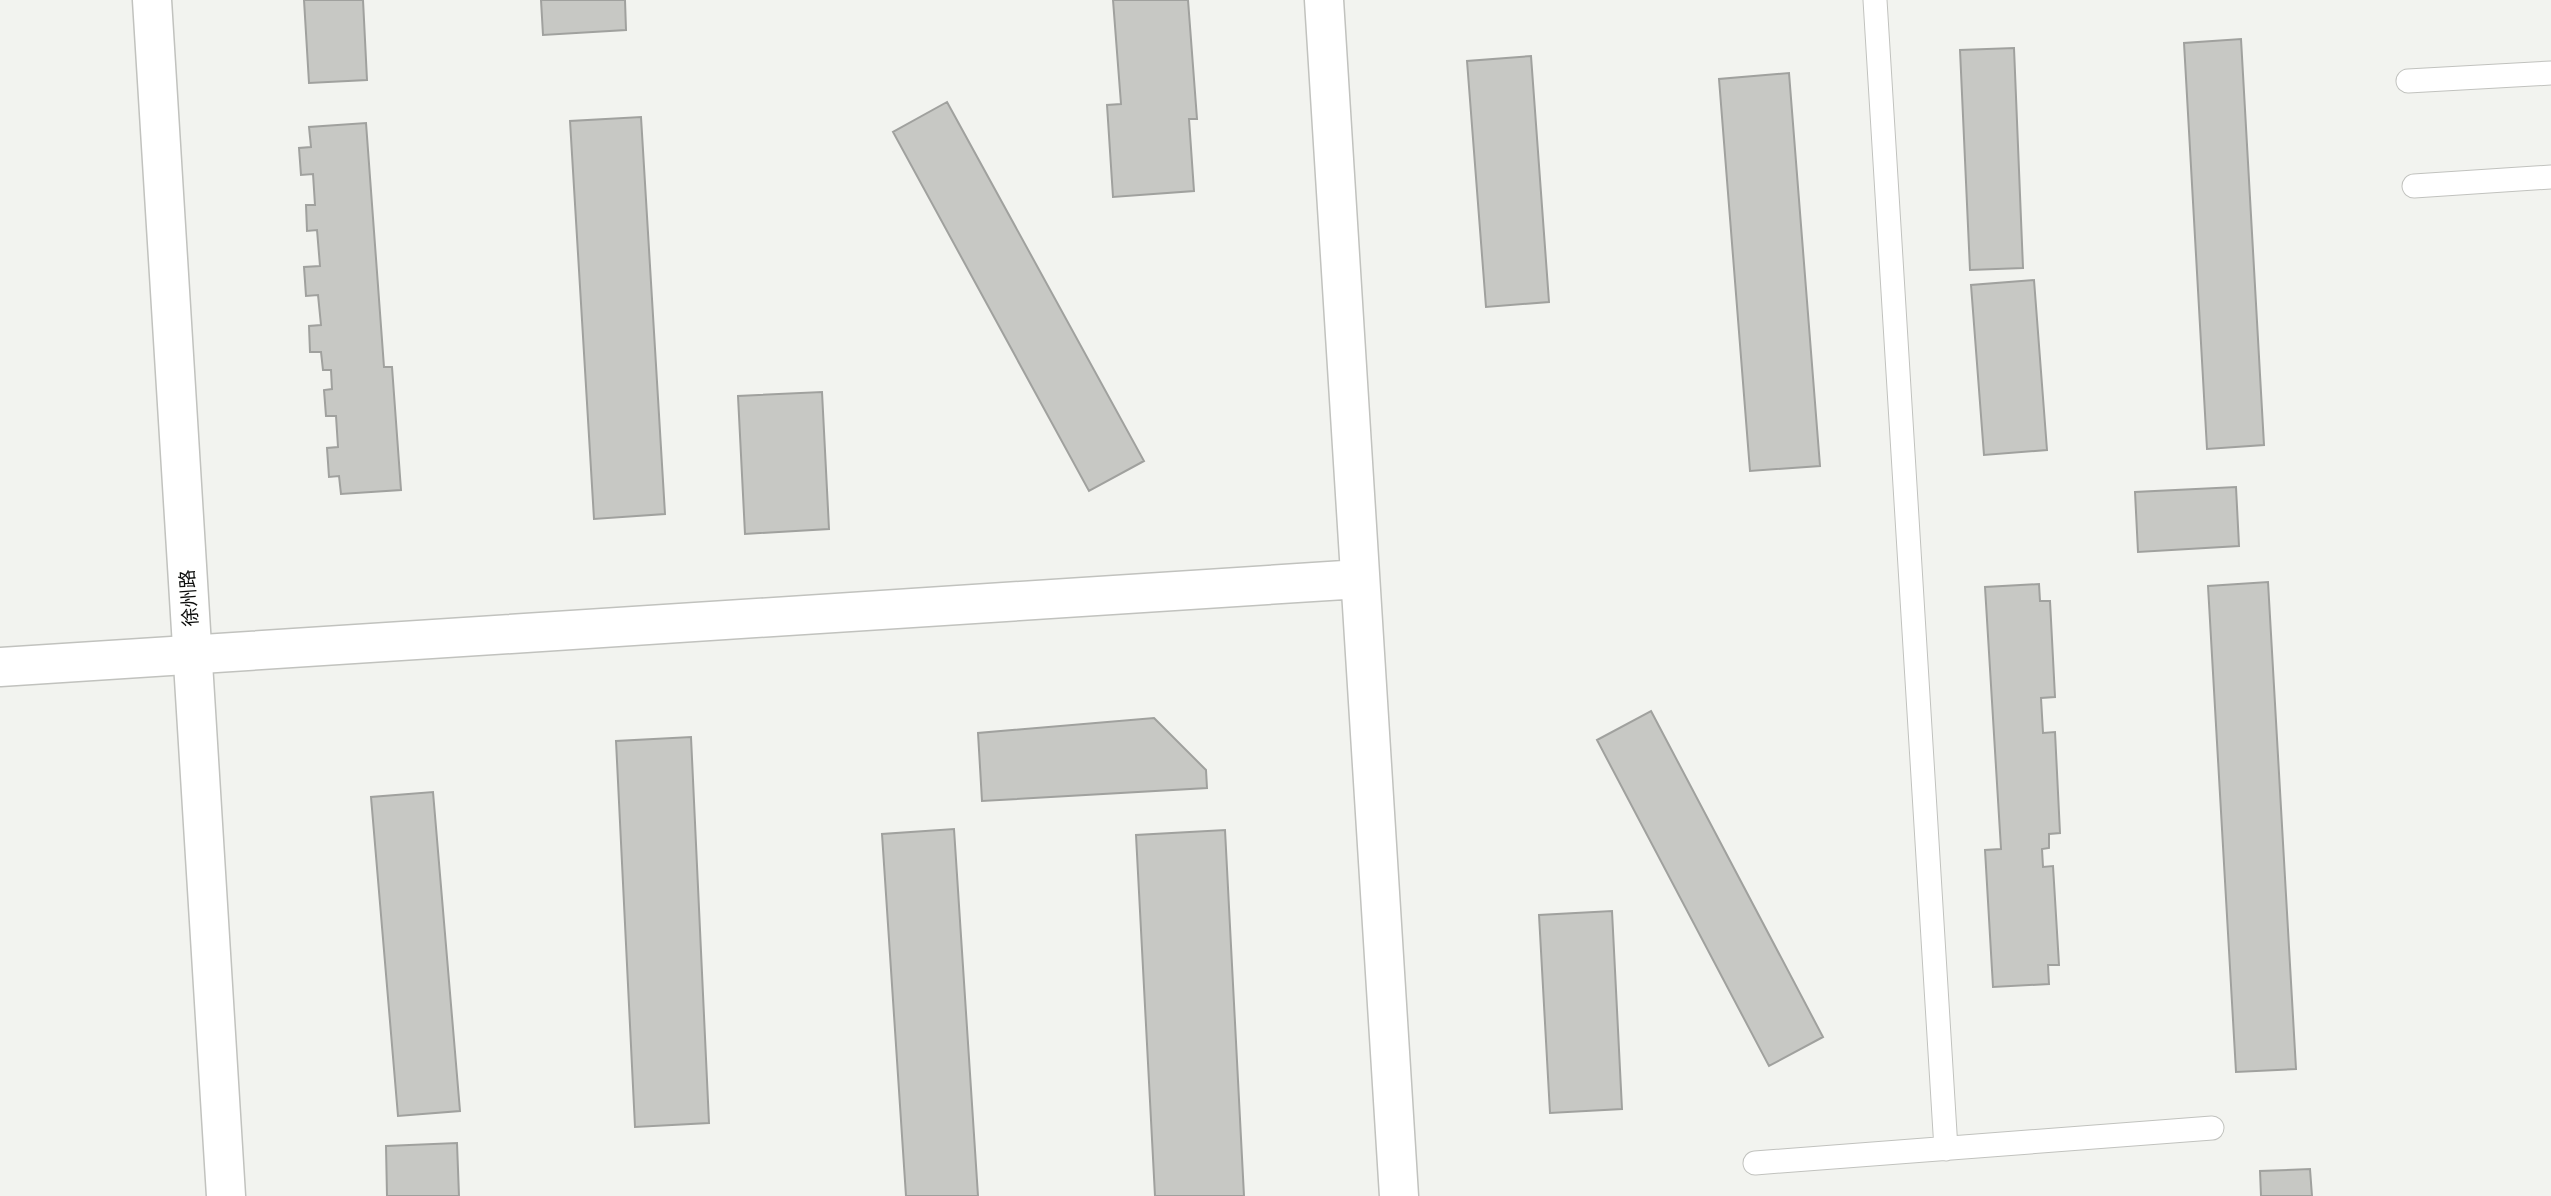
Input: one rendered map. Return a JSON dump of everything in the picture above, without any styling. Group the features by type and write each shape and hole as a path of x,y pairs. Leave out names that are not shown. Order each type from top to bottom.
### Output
{"street":[{"name":"徐州路","path":"152,0 226,1196"},
{"path":"1324,0 1399,1196"},
{"path":"0,667 1360,579"}],"lane":[{"path":"1875,0 1946,1149"},
{"path":"2408,81 2551,73"},
{"path":"2414,186 2551,177"},
{"path":"1755,1163 2212,1128"}],"building":[{"path":"304,0 363,0 367,80 309,83"},
{"path":"541,0 625,0 626,30 543,35"},
{"path":"1113,0 1188,0 1197,119 1189,119 1194,191 1113,197 1107,105 1121,104"},
{"path":"2241,39 2264,445 2207,449 2184,43"},
{"path":"2014,48 2023,268 1970,270 1960,50"},
{"path":"1531,56 1549,302 1486,307 1467,61"},
{"path":"1789,73 1820,466 1750,471 1719,79"},
{"path":"947,102 1144,461 1089,491 893,132"},
{"path":"641,117 665,514 594,519 570,121"},
{"path":"366,123 384,367 392,367 401,490 341,494 339,476 329,477 327,448 338,447 336,416 326,416 324,390 332,389 331,370 323,370 321,352 310,352 309,326 321,325 318,295 306,296 304,267 320,266 317,230 307,231 306,205 315,205 313,174 301,175 299,148 311,147 309,127"},
{"path":"2034,280 2047,450 1984,455 1971,285"},
{"path":"822,392 829,529 745,534 738,396"},
{"path":"2236,487 2239,546 2138,552 2135,492"},
{"path":"2268,582 2296,1069 2236,1072 2208,586"},
{"path":"2039,584 2040,601 2050,601 2055,697 2041,698 2043,733 2055,732 2060,833 2049,834 2049,848 2042,849 2043,867 2053,866 2059,965 2048,965 2049,984 1993,987 1985,850 2001,849 1985,587"},
{"path":"1651,711 1823,1037 1769,1066 1597,740"},
{"path":"1154,718 1206,770 1207,788 982,801 978,733"},
{"path":"691,737 709,1123 635,1127 616,741"},
{"path":"433,792 460,1111 398,1116 371,797"},
{"path":"954,829 978,1196 906,1196 882,834"},
{"path":"1225,830 1244,1196 1155,1196 1136,835"},
{"path":"1612,911 1622,1109 1550,1113 1539,915"},
{"path":"457,1143 459,1196 387,1196 386,1146"},
{"path":"2310,1169 2312,1196 2261,1196 2260,1171"}]}
